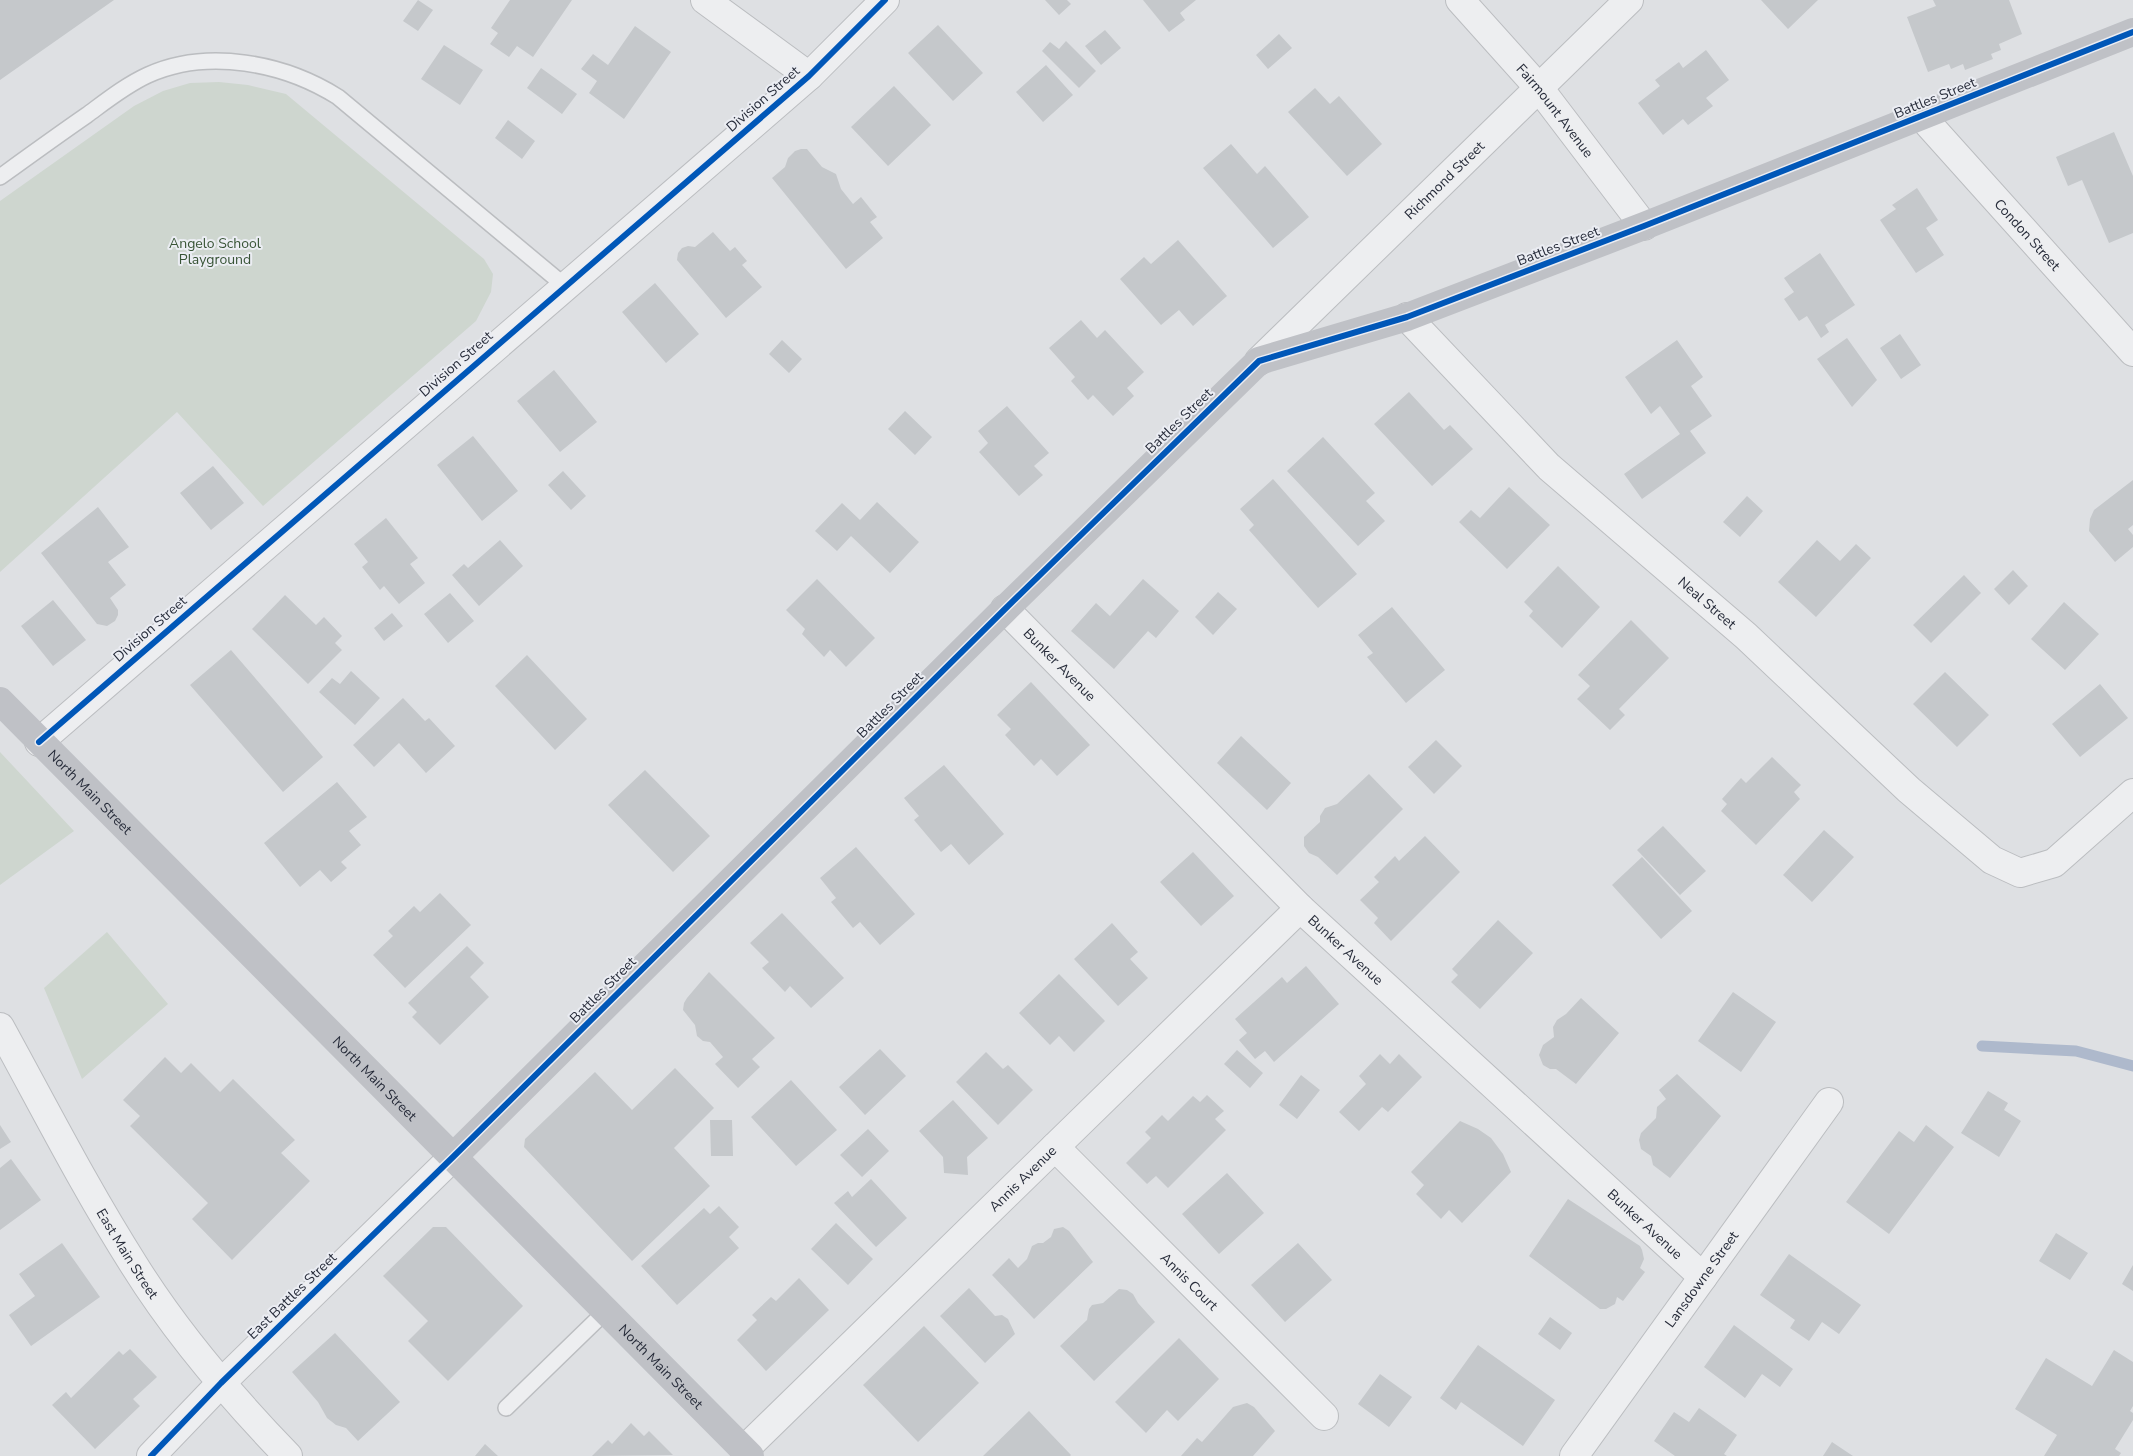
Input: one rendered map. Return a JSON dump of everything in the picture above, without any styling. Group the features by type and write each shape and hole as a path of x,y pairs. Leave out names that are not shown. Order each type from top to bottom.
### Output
{"street":[{"path":"705,0 809,76"},
{"name":"Division Street","path":"39,742 809,76 885,0"},
{"name":"Fairmount Avenue","path":"1460,0 1538,88 1644,226"},
{"name":"Richmond Street","path":"1259,361 1629,0"},
{"name":"Battles Street","path":"453,1157 1005,609 1259,361 1406,317 1644,226 2133,32"},
{"name":"Condon Street","path":"1922,116 2133,352"},
{"name":"Neal Street","path":"1406,317 1549,466 1746,636 1908,790 1992,860 2020,872 2054,863 2133,793"},
{"name":"Bunker Avenue","path":"1005,609 1300,908 1703,1277"},
{"name":"North Main Street","path":"0,701 747,1453"},
{"name":"Annis Avenue","path":"747,1453 1055,1147 1300,908"},
{"name":"East Main Street","path":"0,1027 90,1192 135,1266 185,1337 221,1383 288,1456"},
{"name":"Lansdowne Street","path":"1574,1456 1829,1102"},
{"name":"Annis Court","path":"1055,1147 1324,1416"},
{"name":"East Battles Street","path":"151,1456 221,1383 453,1157"}],"lane":[{"path":"0,177 116,94 147,75 165,68 206,62 264,66 302,77 338,97 565,286"},
{"path":"506,1408 606,1311"}],"green space":[{"name":"Angelo School Playground","path":"219,82 248,85 286,94 484,259 493,274 491,292 476,321 263,506 177,412 0,572 0,201 134,106 163,91 190,83"},
{"path":"0,752 74,831 0,885"},
{"path":"107,932 168,1004 82,1079 44,988"}],"building":[{"path":"0,0 114,0 0,80"},
{"path":"418,0 433,10 418,31 403,21"},
{"path":"510,0 572,0 533,57 517,46 509,57 490,44 498,33 491,28"},
{"path":"1045,0 1067,0 1071,4 1059,15"},
{"path":"1143,0 1196,0 1180,13 1185,20 1169,32"},
{"path":"1761,0 1818,0 1788,29"},
{"path":"1933,0 2009,0 2022,34 1999,44 2001,50 1991,54 1993,59 1965,70 1963,64 1951,69 1949,64 1928,72 1907,17 1936,6"},
{"path":"938,25 983,73 953,101 908,53"},
{"path":"635,26 671,52 624,119 589,93 597,81 581,69 593,54 608,65"},
{"path":"1105,30 1121,48 1101,65 1085,46"},
{"path":"1279,34 1292,48 1268,69 1256,55"},
{"path":"1066,41 1096,71 1079,88 1042,51 1050,42 1059,49"},
{"path":"444,45 483,70 460,105 421,79"},
{"path":"1706,50 1729,80 1706,98 1713,106 1688,125 1683,119 1663,135 1638,103 1660,86 1655,80 1679,62 1683,68"},
{"path":"1046,65 1073,95 1043,122 1016,92"},
{"path":"541,68 577,94 562,114 527,88"},
{"path":"894,86 931,125 888,166 851,127"},
{"path":"1315,88 1330,104 1339,96 1382,144 1347,176 1288,112"},
{"path":"508,120 535,141 522,159 495,138"},
{"path":"2114,132 2133,176 2133,233 2109,243 2082,180 2068,186 2056,157"},
{"path":"1231,144 1257,174 1265,166 1309,217 1273,248 1203,168"},
{"path":"807,149 822,167 836,174 841,189 853,204 861,197 877,217 870,222 883,238 846,269 772,178 785,167 788,158 795,151"},
{"path":"1917,188 1938,220 1926,228 1944,255 1916,273 1880,220 1896,209 1892,205"},
{"path":"713,232 730,251 735,247 747,261 742,265 762,287 726,318 677,260 678,253 682,248 688,246 695,247"},
{"path":"1178,240 1227,296 1193,326 1179,310 1161,325 1120,279 1144,257 1151,264"},
{"path":"1820,253 1855,305 1825,325 1829,332 1821,338 1807,316 1799,321 1784,299 1794,292 1784,278"},
{"path":"655,283 699,334 666,363 622,312"},
{"path":"1081,320 1097,338 1105,330 1144,372 1127,388 1134,396 1113,416 1093,395 1088,400 1071,381 1075,377 1049,348"},
{"path":"1900,334 1921,365 1901,379 1880,348"},
{"path":"1847,338 1877,380 1852,407 1817,359"},
{"path":"782,340 802,359 789,373 769,354"},
{"path":"1677,340 1703,377 1691,386 1712,416 1690,431 1706,453 1642,499 1624,474 1680,434 1660,406 1651,414 1625,377"},
{"path":"554,370 597,422 560,452 517,401"},
{"path":"1409,392 1444,430 1450,425 1473,449 1432,486 1374,424"},
{"path":"1007,406 1049,453 1034,466 1043,475 1019,496 979,452 988,443 978,431"},
{"path":"905,411 932,437 915,455 888,429"},
{"path":"473,436 518,491 482,521 437,465"},
{"path":"1323,437 1375,493 1366,501 1385,521 1358,546 1287,471"},
{"path":"213,466 244,503 211,530 180,493"},
{"path":"563,471 586,496 571,510 548,485"},
{"path":"1273,479 1357,574 1318,608 1249,530 1254,525 1240,509"},
{"path":"2133,480 2133,525 2128,529 2133,535 2133,547 2115,562 2089,531 2090,519 2094,510"},
{"path":"1509,487 1550,525 1507,569 1459,522 1471,510 1480,518"},
{"path":"1747,496 1763,511 1740,537 1723,522"},
{"path":"877,502 919,542 890,573 851,536 837,551 815,531 842,503 860,520"},
{"path":"98,507 129,547 108,562 126,585 110,598 118,610 118,615 115,621 107,626 97,624 41,553"},
{"path":"386,518 418,558 410,564 425,583 399,604 384,586 380,590 362,567 368,562 354,544"},
{"path":"500,540 523,566 479,606 452,575 464,564 468,568"},
{"path":"1817,540 1840,561 1856,544 1871,558 1816,617 1778,582"},
{"path":"1558,566 1600,607 1562,648 1529,616 1533,611 1524,602"},
{"path":"2013,570 2028,586 2009,605 1994,589"},
{"path":"1964,575 1981,593 1931,643 1913,625"},
{"path":"817,579 875,638 846,667 830,650 824,657 802,634 805,629 786,610"},
{"path":"1143,579 1179,611 1156,638 1148,631 1114,669 1071,631 1096,603 1110,616"},
{"path":"1218,592 1237,609 1213,635 1195,617"},
{"path":"450,593 474,621 448,643 424,614"},
{"path":"285,595 316,625 324,617 342,636 335,643 342,650 308,684 252,629"},
{"path":"53,600 86,640 53,666 21,626"},
{"path":"2064,602 2099,634 2065,670 2031,639"},
{"path":"1392,607 1445,670 1406,703 1367,657 1373,653 1358,635"},
{"path":"392,613 403,626 384,641 374,628"},
{"path":"1631,620 1669,658 1619,709 1625,715 1610,730 1577,699 1590,686 1578,675"},
{"path":"231,650 323,757 283,792 190,685"},
{"path":"527,655 587,719 555,750 495,686"},
{"path":"351,671 380,698 355,725 319,692 332,678 340,684"},
{"path":"1945,672 1989,715 1957,747 1913,704"},
{"path":"1031,682 1090,745 1057,776 1041,759 1034,766 1005,735 1011,729 997,715"},
{"path":"2100,684 2128,718 2080,757 2052,724"},
{"path":"403,698 425,721 429,718 455,746 426,773 399,743 374,767 353,745"},
{"path":"1241,736 1291,783 1267,810 1217,763"},
{"path":"1436,740 1462,766 1434,794 1408,767"},
{"path":"1772,757 1801,785 1794,792 1800,799 1756,845 1721,811 1727,804 1722,799 1741,778 1746,783"},
{"path":"944,765 1004,834 969,865 951,844 941,852 914,820 919,816 904,798"},
{"path":"645,770 710,836 673,872 608,805"},
{"path":"1369,774 1403,809 1337,875 1318,857 1309,853 1304,846 1304,837 1320,822 1320,816 1325,808 1337,804"},
{"path":"337,782 367,817 349,831 361,845 341,862 347,868 331,882 320,870 300,887 264,843"},
{"path":"1663,826 1706,871 1680,895 1637,850"},
{"path":"1824,830 1854,857 1812,902 1783,875"},
{"path":"1425,836 1460,872 1391,941 1374,923 1378,918 1360,900 1379,882 1374,877 1395,856 1399,861"},
{"path":"856,847 915,914 880,945 860,922 853,928 831,902 836,898 820,878"},
{"path":"1193,852 1234,896 1201,926 1160,882"},
{"path":"1642,857 1692,911 1661,939 1612,885"},
{"path":"440,893 471,925 405,988 373,955 393,936 388,931 414,906 420,912"},
{"path":"782,913 844,978 811,1008 790,986 785,992 762,968 769,962 750,943"},
{"path":"1498,920 1533,953 1480,1009 1451,982 1458,975 1452,969"},
{"path":"1112,923 1138,952 1130,959 1148,978 1118,1006 1074,959"},
{"path":"467,946 484,963 470,977 489,997 440,1045 412,1017 417,1012 408,1003"},
{"path":"1306,966 1339,1004 1274,1062 1265,1051 1255,1059 1239,1040 1247,1033 1235,1019 1282,977 1287,983"},
{"path":"709,972 775,1038 752,1059 760,1067 738,1088 715,1064 723,1057 710,1042 703,1041 697,1036 695,1025 683,1010 687,998"},
{"path":"1059,974 1105,1021 1074,1052 1059,1036 1050,1045 1019,1013"},
{"path":"1733,992 1776,1022 1741,1072 1698,1041"},
{"path":"1581,998 1619,1033 1576,1084 1556,1069 1550,1069 1543,1065 1539,1055 1543,1045 1554,1037 1553,1027 1557,1020 1566,1014"},
{"path":"880,1049 906,1076 865,1115 839,1087"},
{"path":"1237,1050 1263,1073 1250,1088 1224,1064"},
{"path":"986,1052 1003,1069 1008,1065 1033,1090 998,1125 956,1082"},
{"path":"1380,1054 1390,1064 1399,1054 1422,1077 1388,1112 1382,1107 1359,1131 1339,1112 1366,1084 1359,1076"},
{"path":"165,1057 181,1073 191,1063 220,1092 233,1079 295,1140 281,1153 310,1181 232,1260 192,1219 208,1203 130,1126 140,1116 123,1100"},
{"path":"675,1068 714,1108 674,1148 710,1186 632,1261 524,1147 525,1139 595,1072 632,1110"},
{"path":"1677,1074 1721,1116 1670,1178 1653,1165 1651,1156 1641,1149 1639,1140 1641,1133 1656,1118 1657,1107 1666,1099 1659,1090"},
{"path":"1301,1075 1320,1090 1297,1119 1279,1105"},
{"path":"791,1080 837,1130 796,1166 751,1117"},
{"path":"1988,1091 2008,1103 2004,1110 2021,1121 1999,1157 1961,1133"},
{"path":"1207,1095 1224,1111 1215,1119 1226,1130 1168,1188 1156,1176 1147,1184 1126,1163 1151,1138 1145,1132 1162,1115 1168,1121 1193,1096 1200,1102"},
{"path":"953,1100 988,1138 967,1157 968,1175 944,1173 943,1157 919,1131"},
{"path":"710,1120 732,1120 733,1156 711,1156"},
{"path":"1460,1121 1478,1129 1491,1138 1503,1154 1511,1172 1462,1223 1449,1210 1441,1219 1416,1194 1424,1185 1411,1172"},
{"path":"0,1125 11,1142 0,1149"},
{"path":"1926,1125 1954,1147 1889,1234 1846,1202 1899,1131 1914,1142"},
{"path":"868,1129 889,1151 862,1177 840,1155"},
{"path":"11,1159 41,1200 0,1230 0,1168"},
{"path":"1227,1173 1264,1213 1219,1254 1182,1214"},
{"path":"871,1179 907,1218 876,1247 834,1203 848,1191 852,1197"},
{"path":"1568,1199 1640,1246 1642,1250 1644,1259 1640,1268 1645,1272 1623,1301 1617,1297 1615,1304 1606,1309 1600,1309 1529,1256"},
{"path":"719,1206 739,1227 729,1237 739,1248 677,1305 641,1266 704,1208 710,1214"},
{"path":"836,1223 873,1259 848,1285 811,1249"},
{"path":"433,1227 446,1227 523,1306 448,1381 408,1341 428,1321 383,1276"},
{"path":"1063,1227 1069,1231 1093,1262 1034,1319 992,1275 1009,1258 1018,1268 1027,1259 1032,1246 1043,1243 1051,1237 1054,1229"},
{"path":"2056,1233 2088,1253 2070,1280 2039,1261"},
{"path":"62,1243 100,1297 31,1346 9,1315 35,1296 19,1274"},
{"path":"1298,1243 1332,1280 1285,1322 1251,1285"},
{"path":"1789,1254 1861,1305 1839,1334 1822,1322 1809,1341 1790,1328 1795,1320 1760,1295"},
{"path":"2133,1265 2133,1291 2122,1284"},
{"path":"799,1278 829,1310 766,1371 737,1340 757,1320 752,1315 771,1297 776,1301"},
{"path":"969,1288 995,1316 1002,1315 1008,1319 1015,1334 985,1363 940,1316"},
{"path":"1119,1289 1127,1290 1133,1294 1138,1303 1155,1322 1094,1381 1060,1346 1087,1320 1089,1309 1092,1305 1103,1303"},
{"path":"1550,1317 1572,1333 1560,1350 1538,1334"},
{"path":"1734,1325 1793,1369 1780,1387 1762,1374 1745,1398 1704,1367"},
{"path":"924,1326 979,1383 918,1442 863,1385"},
{"path":"335,1333 400,1402 358,1441 346,1428 336,1425 327,1418 318,1402 292,1372"},
{"path":"1179,1338 1219,1379 1178,1421 1167,1410 1146,1433 1115,1402"},
{"path":"1478,1345 1555,1400 1523,1446 1461,1402 1456,1410 1440,1398"},
{"path":"130,1349 157,1377 133,1399 140,1406 95,1449 52,1405 66,1392 71,1398 119,1351 123,1355"},
{"path":"2114,1350 2133,1362 2133,1406 2130,1411 2133,1413 2133,1420 2115,1449 2121,1453 2119,1456 2044,1456 2057,1435 2015,1409 2046,1358 2092,1386"},
{"path":"1380,1374 1412,1397 1389,1427 1358,1404"},
{"path":"1247,1403 1254,1407 1275,1431 1253,1456 1181,1456 1197,1438 1202,1442 1233,1407"},
{"path":"1699,1408 1737,1435 1724,1454 1727,1456 1675,1456 1654,1441 1674,1412 1689,1422"},
{"path":"1029,1411 1070,1456 983,1456"},
{"path":"631,1423 644,1436 649,1431 673,1455 592,1456 608,1440 612,1444"},
{"path":"1832,1442 1853,1456 1823,1456"},
{"path":"485,1444 498,1456 475,1456"}],"waterway":[{"path":"1982,1046 2076,1051 2133,1066"}],"cycle path":[{"path":"39,742 809,76 885,0"},
{"path":"151,1456 221,1383 453,1157 1005,609 1259,361 1407,317 1644,226 2133,32"}]}
